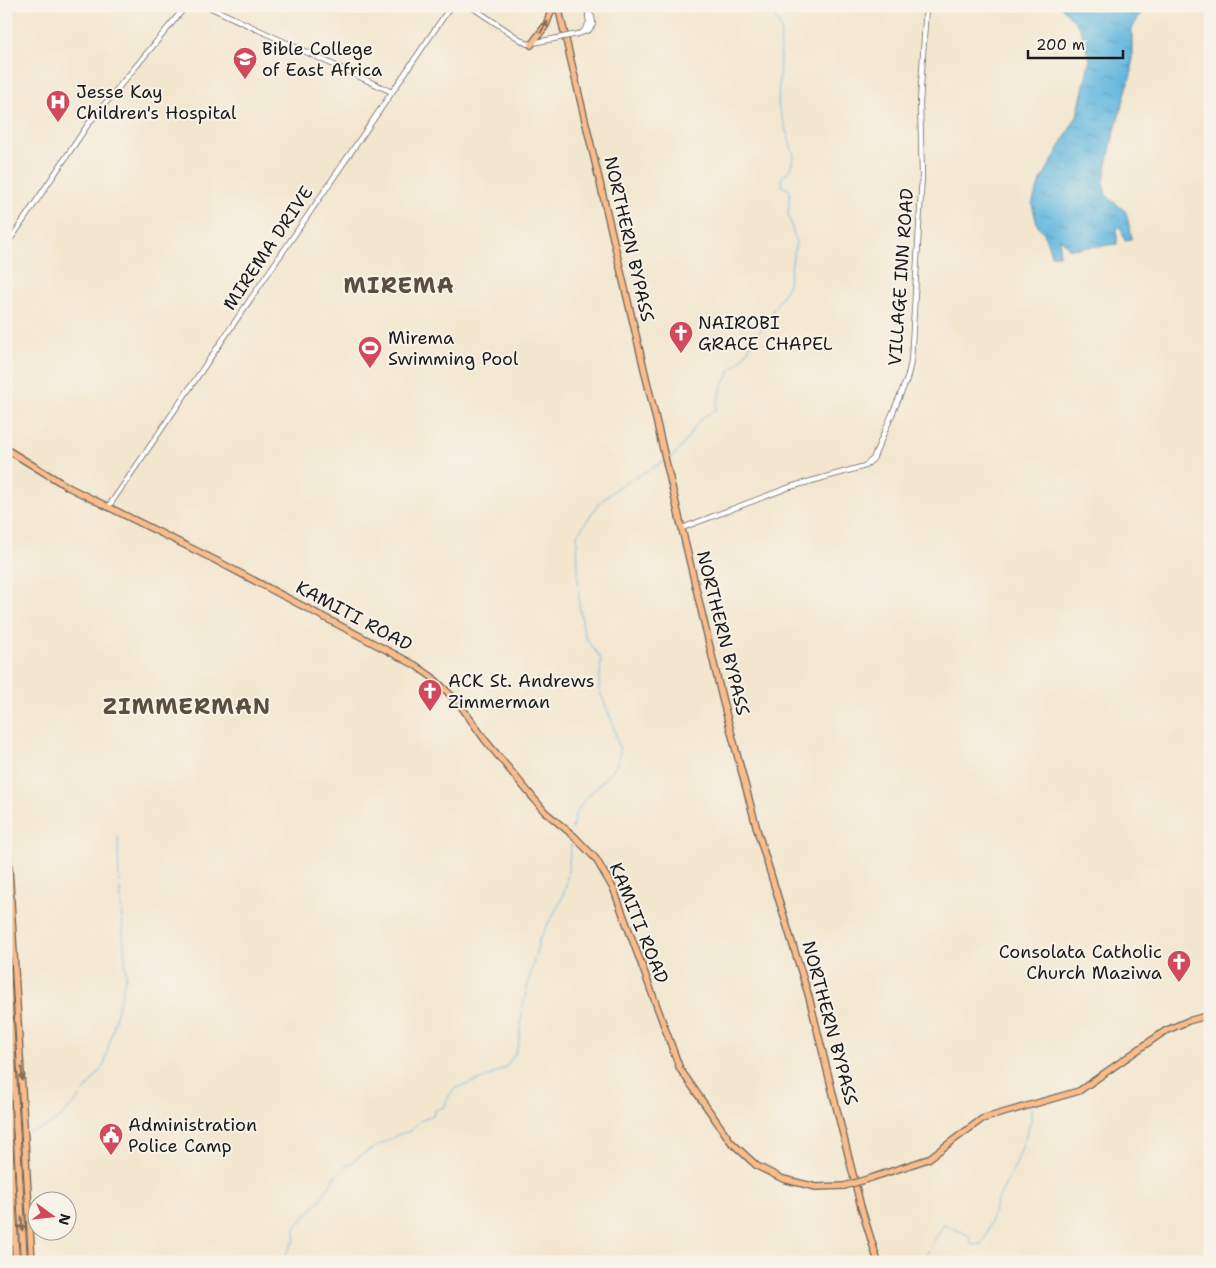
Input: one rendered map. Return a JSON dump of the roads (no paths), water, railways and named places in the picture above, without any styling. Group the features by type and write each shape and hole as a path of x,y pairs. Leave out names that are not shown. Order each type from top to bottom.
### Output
{"highway":[{"path":"6,948 24,1262"},
{"path":"6,1082 16,1262"}],"main road":[{"path":"531,45 546,25 553,6"},
{"name":"NORTHERN BYPASS","path":"558,6 682,528 751,808 809,997 861,1207 878,1262"},
{"name":"KAMITI ROAD","path":"6,449 58,481 384,648 420,668 441,685 458,702 486,740 545,812 580,842 603,868 614,890 680,1069 731,1142 749,1160 778,1178 812,1186 844,1186 928,1159 982,1119 1079,1091 1166,1031 1188,1021 1210,1015"},
{"path":"6,816 32,1262"},
{"path":"6,1227 8,1262"}],"street":[{"path":"6,246 89,123 186,6"},
{"path":"207,6 392,92"},
{"name":"MIREMA DRIVE","path":"110,506 451,6"},
{"path":"470,6 531,45 581,33 590,20 582,6"},
{"name":"VILLAGE INN ROAD","path":"682,528 790,487 865,466 873,459 907,379 911,362 922,176 920,103 926,6"}],"water":[{"path":"1061,6 1145,6 1132,29 1132,71 1113,137 1103,184 1106,195 1126,212 1132,238 1125,241 1120,226 1117,230 1117,244 1070,249 1060,238 1059,255 1051,255 1044,233 1037,224 1032,204 1039,184 1077,116 1090,59 1080,28"}],"waterway":[{"path":"669,459 676,454 701,419 715,411 722,387 731,370 742,359 787,288 796,243 788,214 790,190 782,186 781,179 790,169 794,156 778,105 781,30 776,18 764,6"},
{"path":"572,830 575,815 583,802 617,765 620,751 612,721 599,690 601,659 585,637 579,605 577,535 599,503 618,487 663,462"},
{"path":"118,837 119,883"},
{"path":"281,1262 295,1239 295,1228 321,1199 333,1179 345,1167 363,1154 397,1135 410,1131 420,1121 433,1115 435,1110 444,1107 449,1096 456,1088 486,1078 506,1067 515,1054 519,1042 523,1005 539,940 561,901 566,886 572,838"},
{"path":"84,1092 104,1065 126,975 120,889"},
{"path":"28,1132 36,1131 51,1124 64,1114 80,1097"},
{"path":"922,1262 944,1224 968,1235 972,1245 981,1244 986,1237 997,1201 1016,1164 1031,1120 1031,1108"}],"place":[{"name":"Bible College of East Africa","path":"245,80"},
{"name":"Jesse Kay Children's Hospital","path":"58,123"},
{"name":"NAIROBI GRACE CHAPEL","path":"681,354"},
{"name":"Mirema Swimming Pool","path":"370,369"},
{"name":"ACK St. Andrews Zimmerman","path":"430,712"},
{"name":"Consolata Catholic Church Maziwa","path":"1179,983"},
{"name":"Administration Police Camp","path":"111,1156"}],"district":[{"name":"MIREMA","path":"399,285"},
{"name":"ZIMMERMAN","path":"187,706"}]}
